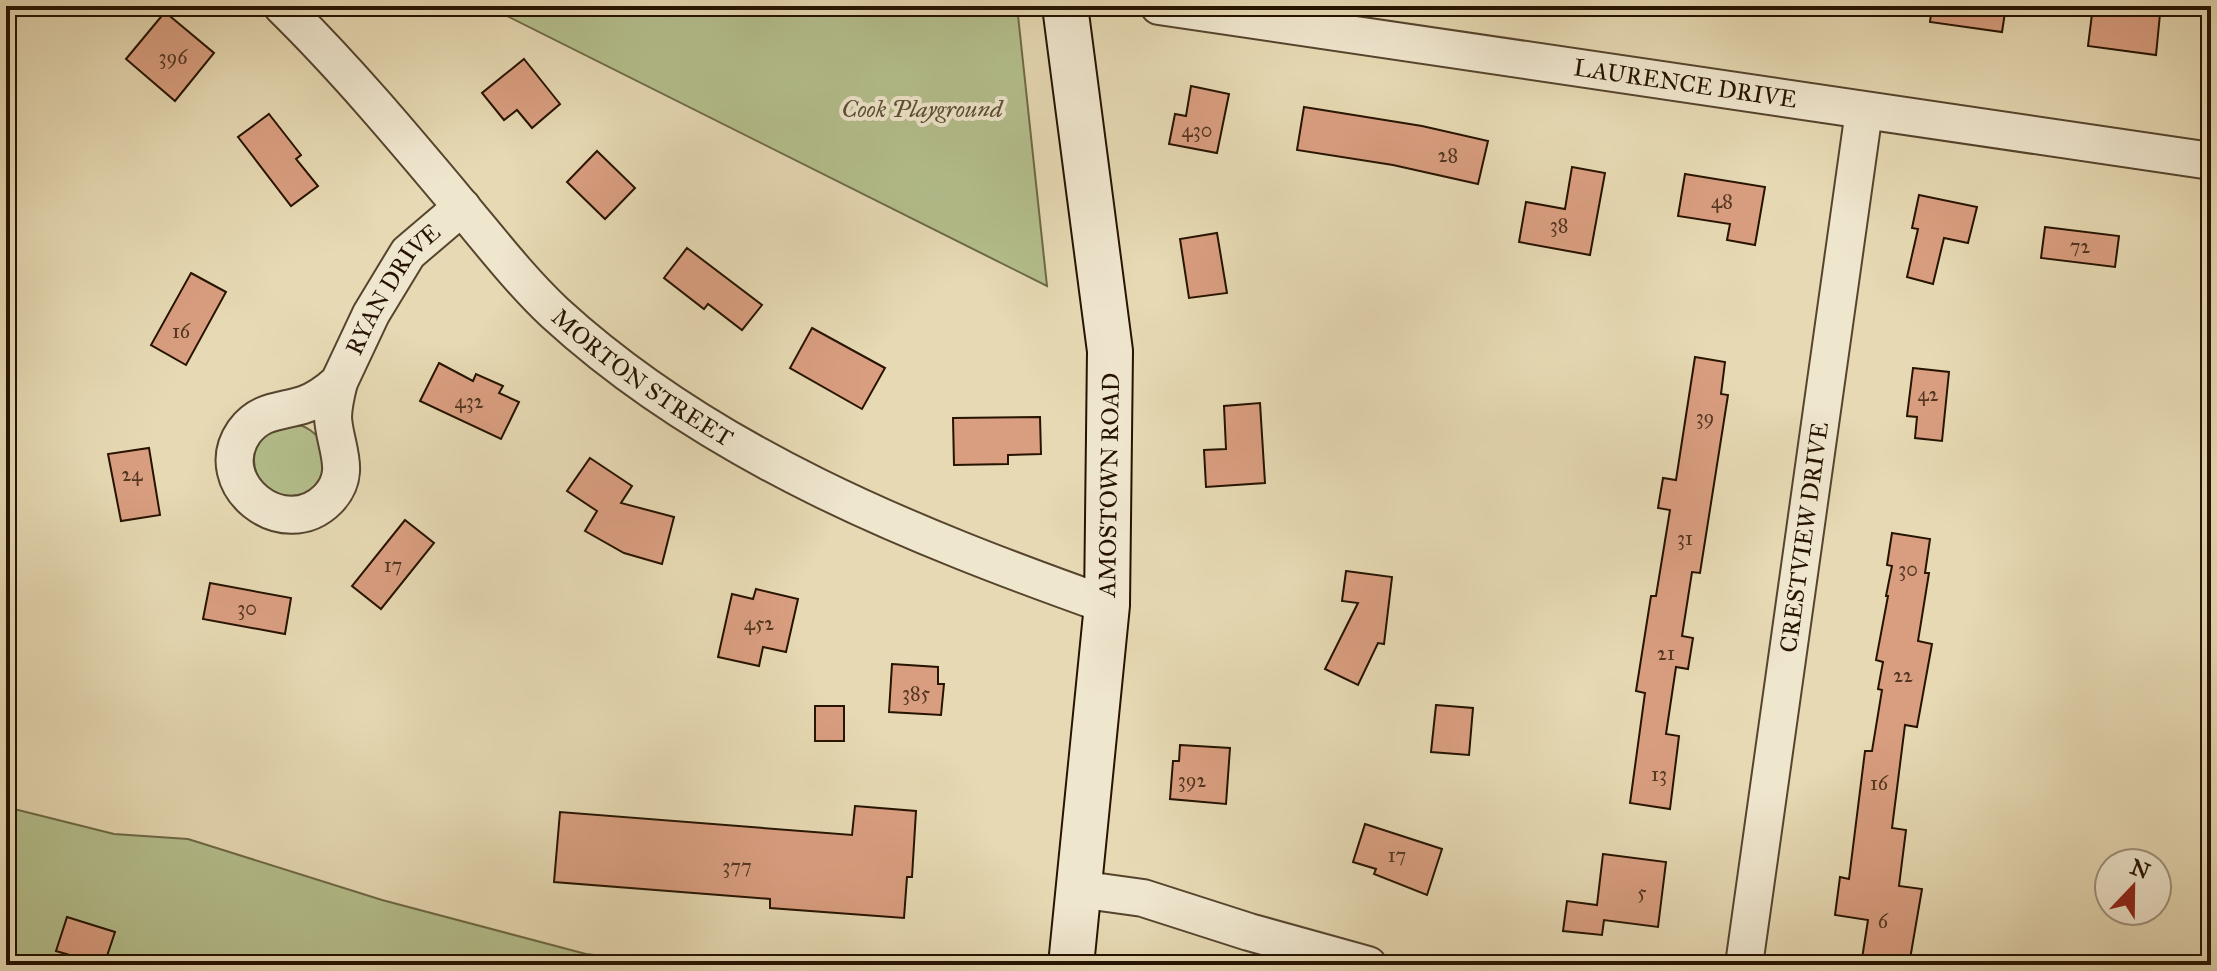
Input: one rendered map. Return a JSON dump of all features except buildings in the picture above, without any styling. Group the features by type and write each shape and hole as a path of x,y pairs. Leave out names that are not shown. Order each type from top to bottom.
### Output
{"street":[{"name":"MORTON STREET","path":"282,6 333,56 513,269 554,311 633,375 689,413 784,468 932,540 1107,605"},
{"name":"AMOSTOWN ROAD","path":"1065,6 1110,351 1107,605 1071,965"},
{"name":"LAURENCE DRIVE","path":"1159,6 2211,161"},
{"name":"CRESTVIEW DRIVE","path":"1744,965 1864,111"},
{"name":"RYAN DRIVE","path":"339,382 371,314 408,253 462,207"},
{"path":"1078,889 1143,898 1368,965"}],"green space":[{"name":"Cook Playground","path":"487,6 1017,6 1047,286"},
{"path":"290,424 310,430 320,440 326,460 320,480 310,490 290,496 270,490 260,480 254,460 260,440 270,430"},
{"path":"6,807 114,834 188,839 382,900 586,954 679,965 6,965"}]}
